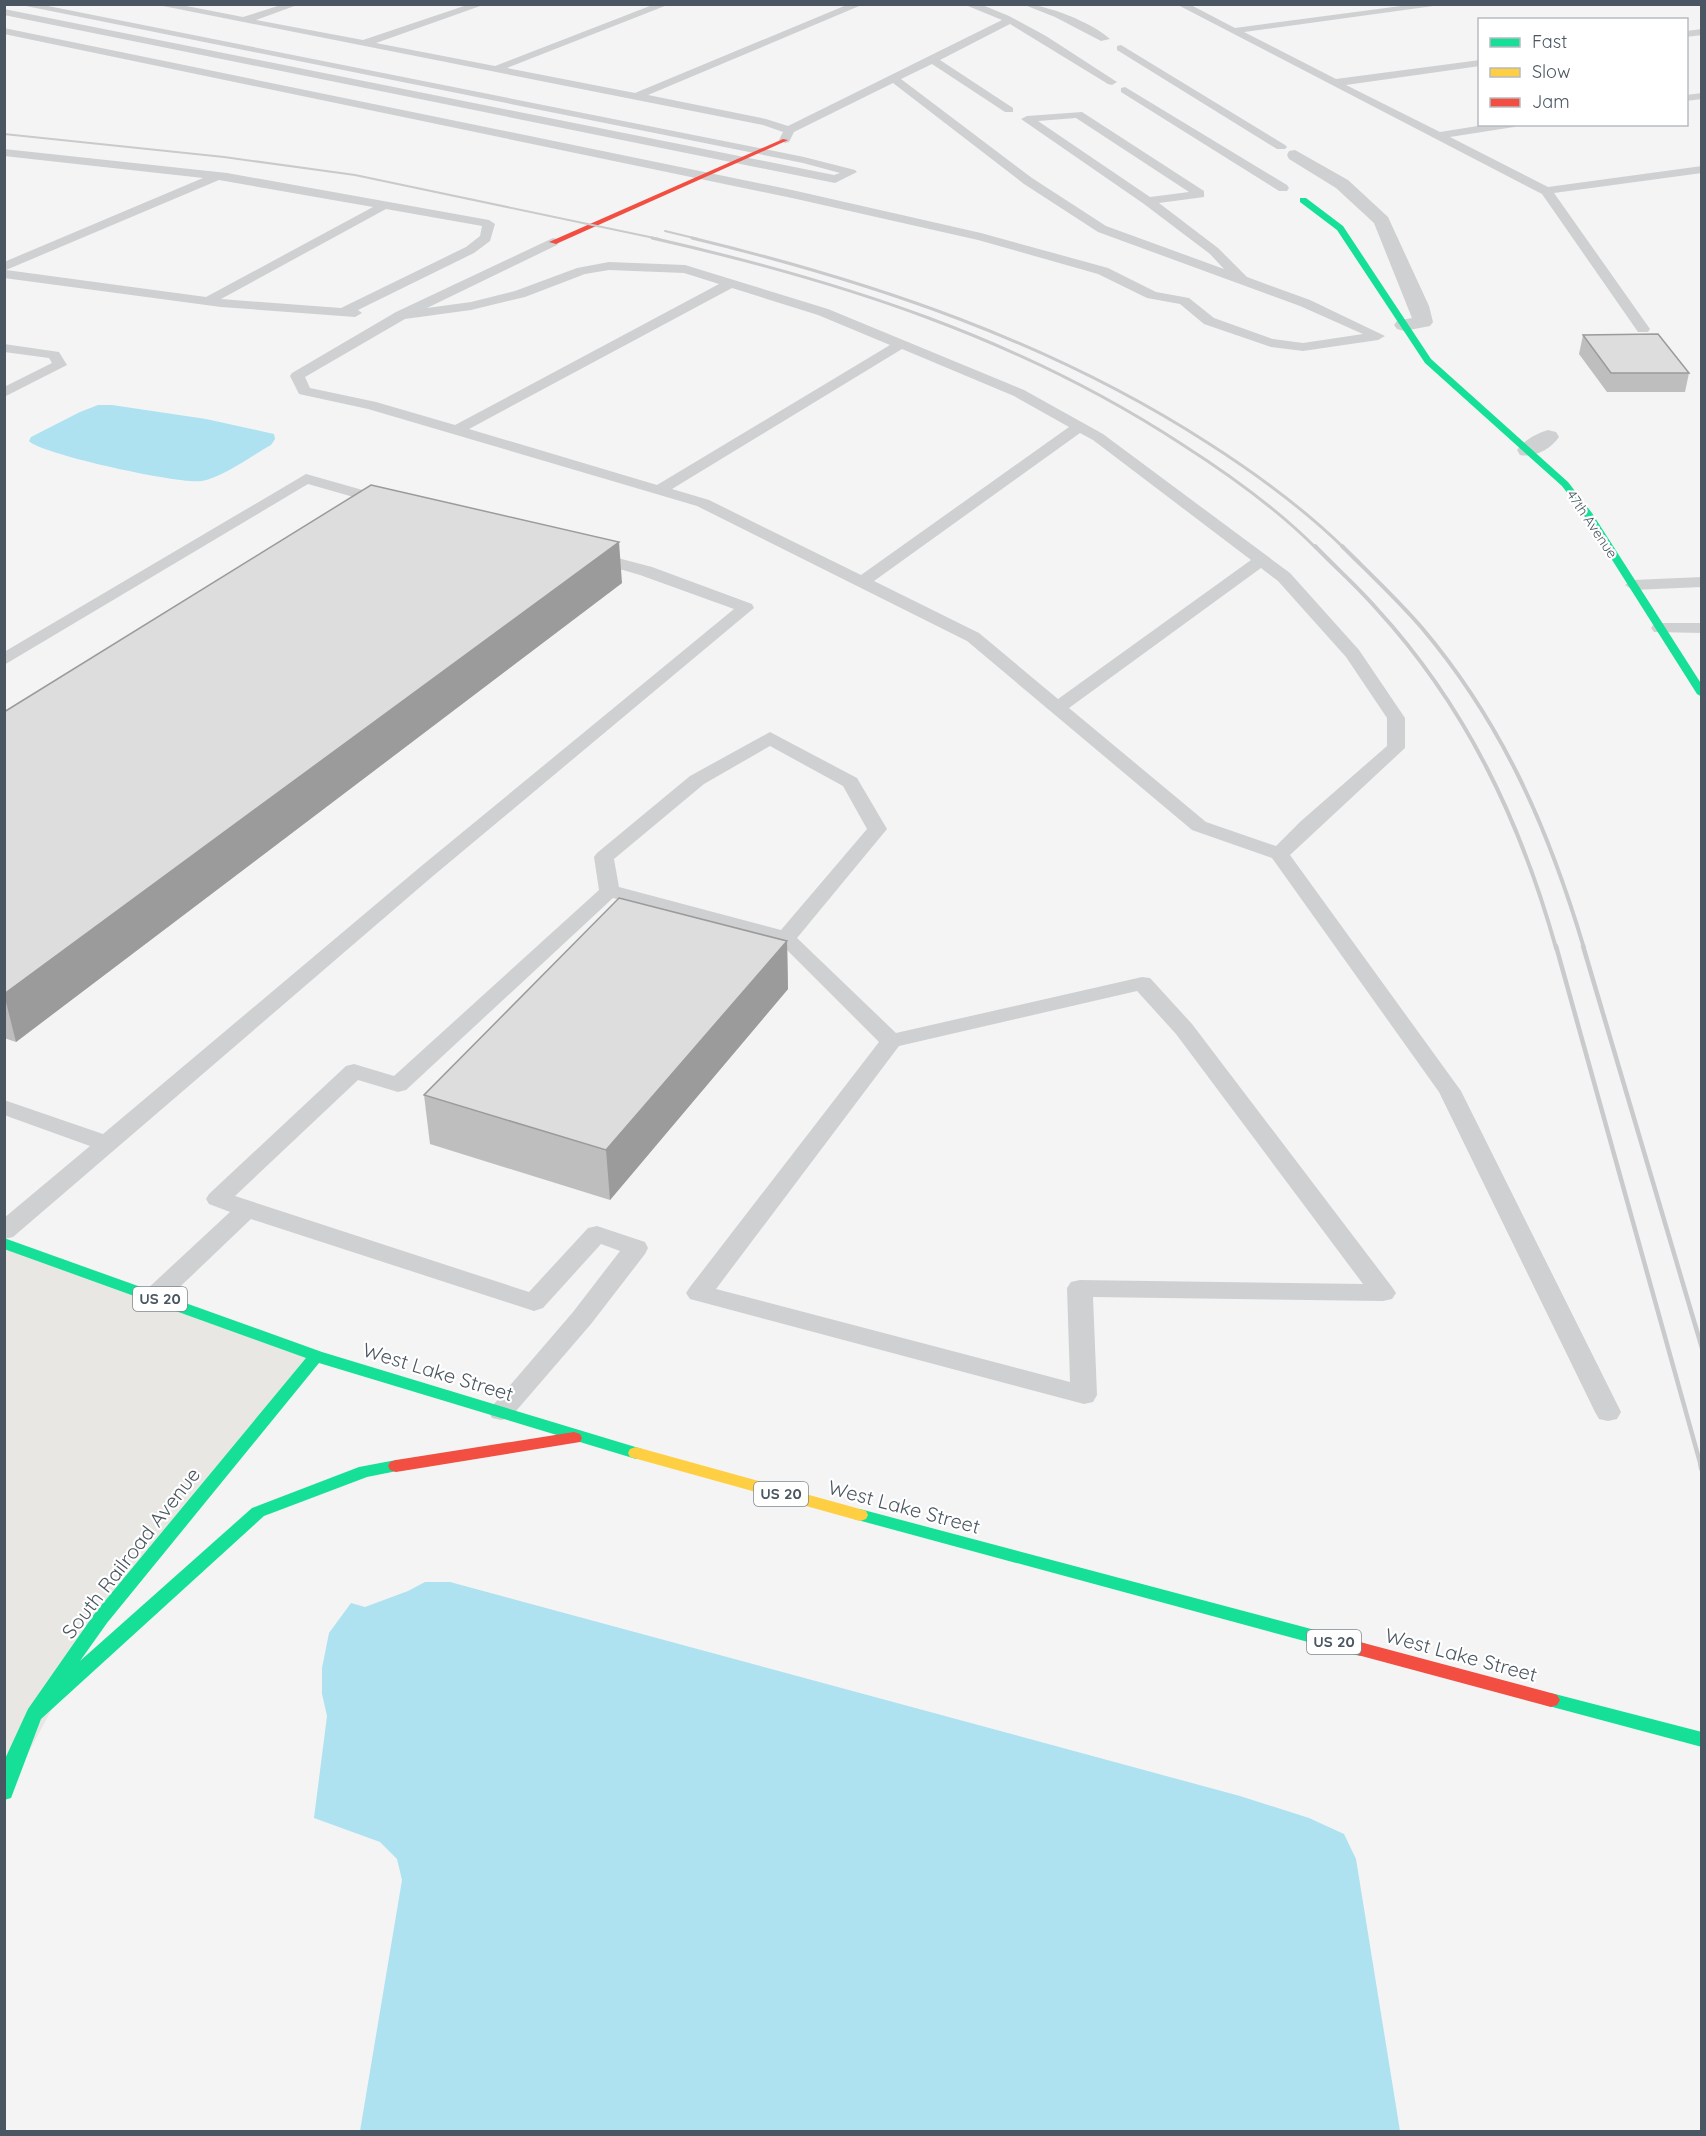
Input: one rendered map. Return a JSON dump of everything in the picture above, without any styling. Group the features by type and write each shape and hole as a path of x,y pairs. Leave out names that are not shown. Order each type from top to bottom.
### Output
{"street":[{"path":"553,242 740,160 787,135"},
{"path":"1288,151 1342,184 1382,221 1419,306 1423,322 1396,334"},
{"name":"47th Avenue","path":"1303,200 1340,228 1396,334 1565,484 1587,513 1660,628 1695,673 1701,694"},
{"path":"1528,450 1548,437"},
{"name":"West Lake Street","path":"4,1243 316,1356 709,1475 1701,1740"},
{"name":"South Railroad Avenue","path":"4,1792 9,1763 34,1714 101,1618 316,1356"},
{"path":"34,1714 258,1512 364,1472 583,1436"}],"lane":[{"path":"4,12 835,179 851,172 759,151 21,4"},
{"path":"241,21 296,4"},
{"path":"362,44 481,4"},
{"path":"493,70 665,4"},
{"path":"636,96 859,4"},
{"path":"968,4 1010,20 1112,82"},
{"path":"1027,4 1058,15 1105,39"},
{"path":"1180,4 1546,191 1643,329"},
{"path":"1232,31 1443,4"},
{"path":"159,5 766,122 787,135 1010,20"},
{"path":"4,31 704,176 981,237 1103,271 1152,295 1184,301 1209,321 1271,343 1303,347 1396,334"},
{"path":"1121,48 1288,151"},
{"path":"933,60 1009,110"},
{"path":"1334,83 1478,63"},
{"path":"894,79 1028,181 1102,230 1396,334"},
{"path":"1125,90 1283,188"},
{"path":"1148,201 1200,194 1078,114 1027,119 1148,201 1214,250 1242,280"},
{"path":"1438,136 1501,126"},
{"path":"4,152 217,176 489,224 486,238 470,250 341,313"},
{"path":"4,166 31,155"},
{"path":"1546,191 1701,169"},
{"path":"4,267 217,176"},
{"path":"208,301 385,205"},
{"path":"553,242 401,315 297,376 304,391 371,405 703,503 973,637 1199,826 1279,854 1450,1091 1608,1412"},
{"path":"4,274 208,301 341,313 401,315 471,306 520,294 582,271 609,266 685,269 823,312 1019,393 1098,437 1284,578 1353,654 1396,718 1396,748 1308,825 1279,854"},
{"path":"457,430 731,283"},
{"path":"658,490 901,345"},
{"path":"4,348 54,355 60,365 4,393"},
{"path":"862,582 1078,427"},
{"path":"4,660 306,479 408,507"},
{"path":"4,1231 426,872 746,608 646,571 578,552"},
{"path":"1058,708 1261,560"},
{"path":"1633,585 1701,582"},
{"path":"1660,628 1701,628"},
{"path":"609,891 604,857 698,780 770,738 850,782 877,829 786,938"},
{"path":"609,891 786,938 891,1041"},
{"path":"501,1411 582,1318 636,1248 597,1234 534,1302 218,1199 354,1071 398,1085 609,891"},
{"path":"1142,983 1184,1029 1383,1293 1080,1288 1084,1395 699,1293 891,1041 1142,983"},
{"path":"4,1107 107,1144"},
{"path":"154,1297 247,1209"}],"shaded area":[{"path":"5,1243 316,1356 101,1618 5,1796"}],"water":[{"path":"98,405 206,419 274,434 275,439 271,445 237,466 202,481 141,474 58,453 29,441 31,437"},
{"path":"425,1582 450,1582 1240,1796 1309,1818 1344,1834 1356,1859 1400,2131 360,2131 402,1880 397,1859 380,1842 314,1818 327,1716 322,1694 322,1668 329,1633 351,1603 365,1607"}],"building":[{"path":"1658,334 1689,373 1611,373 1583,335"},
{"path":"371,485 619,542 4,994 4,712"},
{"path":"619,898 787,941 606,1150 424,1095"}],"railway":[{"path":"4,134 224,157 355,175 659,239"},
{"path":"665,231 698,239"},
{"path":"652,238 792,273 860,294 993,344 1058,374 1121,407 1218,468 1269,506 1316,548"},
{"path":"692,238 760,255 893,295 1023,345 1086,374 1148,407 1226,454 1295,505 1344,548"},
{"path":"1315,546 1369,600 1408,645 1437,684 1463,725 1507,810 1542,901 1556,948"},
{"path":"1342,546 1422,628 1451,664 1499,740 1538,819 1555,861 1584,948"},
{"path":"1556,946 1701,1466"},
{"path":"1583,946 1702,1348"},
{"path":"1701,1464 1702,1469"}],"traffic: fast":[{"path":"1303,200 1340,228 1428,361 1565,484 1587,513 1702,694"},
{"path":"4,1243 316,1356 636,1453"},
{"path":"4,1792 13,1763 34,1714 101,1618 316,1356"},
{"path":"34,1714 258,1512 365,1471 396,1466"},
{"path":"860,1515 1360,1649"},
{"path":"1551,1700 1702,1740"}],"traffic: slow":[{"path":"636,1453 860,1515"}],"traffic: jam":[{"path":"553,242 785,140"},
{"path":"396,1466 574,1438"},
{"path":"1360,1649 1551,1700"}]}
